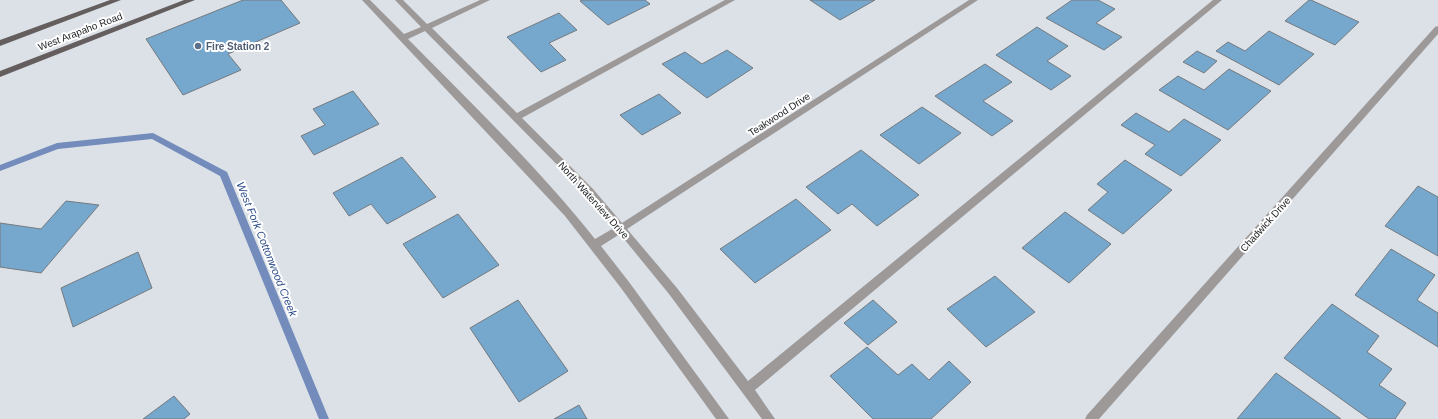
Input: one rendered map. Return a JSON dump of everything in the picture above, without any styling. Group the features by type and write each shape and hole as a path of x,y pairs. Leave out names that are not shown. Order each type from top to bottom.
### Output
{"main road":[{"name":"West Arapaho Road","path":"0,44 117,0"},
{"name":"West Arapaho Road","path":"0,74 191,0"}],"street":[{"path":"366,0 541,182 595,246 723,419"},
{"name":"North Waterview Drive","path":"399,0 590,192 673,291 769,419"},
{"path":"403,38 486,0"},
{"path":"516,117 731,0"},
{"name":"Teakwood Drive","path":"595,246 974,0"},
{"path":"746,390 1218,0"},
{"name":"Chadwick Drive","path":"1091,419 1438,29"}],"building":[{"name":"Fire Station 2","path":"243,0 281,0 300,23 228,54 241,70 183,95 146,39"},
{"path":"645,0 650,4 608,25 580,1"},
{"path":"810,0 875,0 840,20"},
{"path":"1072,0 1098,0 1115,9 1096,23 1122,37 1104,50 1046,18"},
{"path":"1309,0 1359,22 1335,45 1285,21"},
{"path":"559,13 577,30 549,43 566,60 541,72 507,37"},
{"path":"1037,27 1068,46 1047,61 1071,76 1051,90 996,55"},
{"path":"1269,31 1314,54 1279,85 1216,51 1228,42 1245,51"},
{"path":"727,50 753,68 707,98 662,64 685,52 702,64"},
{"path":"1197,51 1217,61 1204,73 1183,62"},
{"path":"985,64 1012,82 983,101 1013,121 992,136 935,96"},
{"path":"1229,69 1271,91 1228,130 1159,90 1178,76 1204,90"},
{"path":"353,91 379,124 314,155 301,136 325,125 313,109"},
{"path":"659,94 681,113 642,135 620,115"},
{"path":"922,107 961,133 919,164 880,135"},
{"path":"1136,113 1169,132 1184,119 1221,140 1181,176 1145,154 1155,145 1121,125"},
{"path":"861,150 919,195 877,226 852,204 838,214 806,187"},
{"path":"402,157 436,197 387,224 371,204 349,216 333,193"},
{"path":"1125,160 1172,190 1123,234 1088,210 1108,192 1097,184"},
{"path":"1418,186 1438,197 1438,256 1385,226"},
{"path":"796,199 831,230 755,283 720,249"},
{"path":"66,201 99,205 41,273 0,267 0,223 41,229"},
{"path":"1065,212 1111,244 1069,283 1022,248"},
{"path":"458,214 499,265 443,298 403,244"},
{"path":"1391,249 1435,275 1417,300 1438,313 1438,347 1355,295"},
{"path":"138,252 152,288 73,327 61,288"},
{"path":"995,276 1035,312 986,347 947,309"},
{"path":"518,300 568,371 519,402 470,328"},
{"path":"873,300 897,322 868,345 844,323"},
{"path":"1332,304 1379,336 1367,352 1392,369 1379,385 1406,403 1395,419 1369,419 1284,358"},
{"path":"867,347 898,375 912,364 929,380 949,361 971,382 931,419 873,419 830,376"},
{"path":"1276,373 1341,419 1237,419"},
{"path":"174,396 190,414 184,419 143,419"},
{"path":"579,405 587,419 554,419"}],"waterway":[{"name":"West Fork Cottonwood Creek","path":"0,168 57,146 153,136 224,174 324,419"}],"place":[{"name":"Fire Station 2","path":"198,46"}]}
